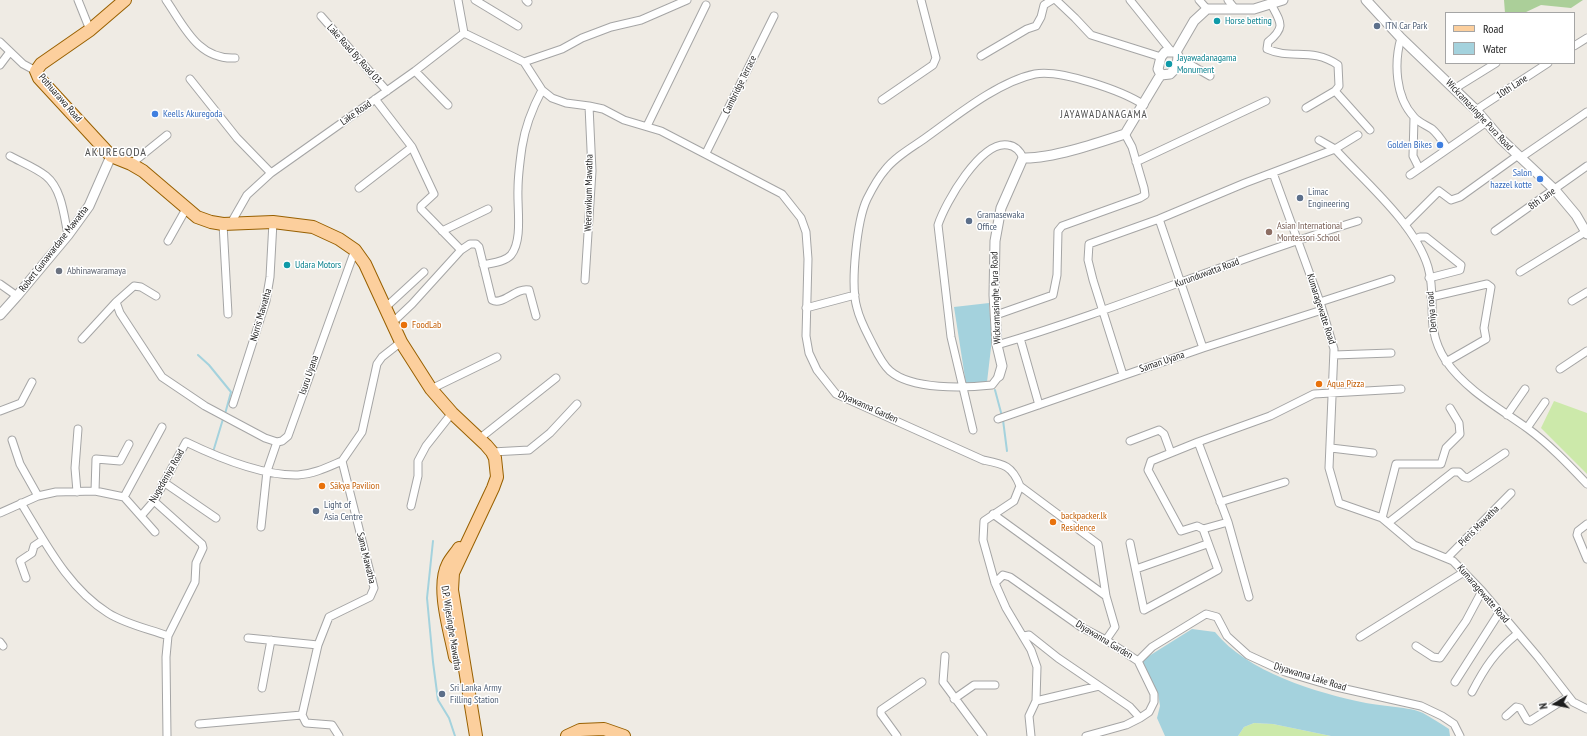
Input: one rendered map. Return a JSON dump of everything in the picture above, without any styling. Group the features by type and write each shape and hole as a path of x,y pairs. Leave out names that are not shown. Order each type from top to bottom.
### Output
{"main road":[{"name":"Pothuarawa Road","path":"111,156 39,78 36,71 41,64 90,30 125,0"},
{"path":"111,156 131,164 143,171 186,209 211,222 227,224 272,222 313,227 339,239 355,250 364,264 386,307 401,342 431,389 452,413 492,452"},
{"name":"D.P. Wijesinghe Mawatha","path":"476,736 452,590 453,573 497,477 495,458 492,452"},
{"name":"D.P. Wijesinghe Mawatha","path":"468,736 445,603 443,580 448,564 474,528"},
{"path":"568,736 580,730 604,729 624,736"}],"street":[{"path":"78,0 90,30"},
{"path":"166,0 196,44 207,52 228,58 235,58"},
{"path":"453,0 458,3 464,33 524,62 542,90 534,107 522,146 518,189 519,225 515,246 510,256 500,261 482,265"},
{"path":"475,0 518,26"},
{"path":"524,62 562,49 582,38 611,27 641,20 669,3 687,0"},
{"path":"882,100 933,65 936,58 921,0"},
{"path":"981,56 1026,29 1036,26 1041,17 1044,5 1052,0"},
{"path":"1056,0 1076,18 1090,35 1161,57"},
{"path":"1130,0 1178,56 1178,64 1174,71 1166,76 1162,75"},
{"path":"1199,0 1207,9"},
{"path":"1228,0 1235,9"},
{"path":"1162,75 1158,69 1161,57 1165,52 1173,51 1194,21 1207,9 1254,9 1282,0"},
{"name":"Wickramasinghe Pura Road","path":"1366,0 1401,38 1476,110 1485,123 1555,190 1576,215 1587,232"},
{"path":"1271,4 1280,21 1281,28 1278,34 1268,42 1267,49 1276,52 1315,54 1338,65 1339,86 1335,92 1306,108"},
{"path":"646,126 706,5"},
{"name":"Lake Road By Road 03","path":"321,16 387,91"},
{"name":"Cambridge Terrace","path":"706,153 774,16"},
{"name":"Lake Road","path":"227,224 247,195 271,173 415,71 464,33"},
{"path":"1401,38 1396,54 1399,85 1403,102 1414,118 1433,130 1447,148"},
{"path":"1575,45 1587,38"},
{"path":"0,42 23,64 36,71"},
{"path":"0,65 10,53"},
{"path":"1178,64 1192,65 1210,76"},
{"path":"1454,89 1494,64"},
{"name":"10th Lane","path":"1476,110 1546,64"},
{"path":"415,71 448,105"},
{"path":"999,376 992,385 962,387 929,385 910,381 890,371 878,354 856,308 855,246 866,200 885,170 903,154 991,93 1023,78 1048,73 1060,74 1115,90 1131,96 1144,105"},
{"path":"973,430 951,337 938,225 941,214 972,165 982,154 992,148 1005,144 1014,146 1021,152 1023,158 1033,158 1126,134 1162,75"},
{"path":"190,79 237,138 271,173"},
{"name":"Diyawanna Garden","path":"542,90 552,98 566,103 589,106 661,131 706,153 782,194 801,218 806,232 808,252 806,336 809,353 817,370 836,394 983,460 1007,465 1017,477 1020,486"},
{"path":"1335,92 1370,130"},
{"path":"375,99 412,147 434,194 421,206 421,209 461,250"},
{"path":"1136,162 1266,101"},
{"name":"Weerawikum Mawatha","path":"585,280 592,171 589,106"},
{"path":"1405,225 1439,191 1451,200 1460,197 1587,112"},
{"path":"1414,118 1413,156 1419,168"},
{"path":"1410,175 1485,123"},
{"path":"996,315 1053,295 1057,275 1058,231 1062,226 1140,198 1144,195 1145,191 1126,134"},
{"path":"131,164 167,135"},
{"path":"1123,375 1088,260 1089,244 1159,219 1335,149 1358,135"},
{"name":"Deniya road","path":"1318,140 1335,149 1416,239 1426,261 1429,278 1432,328 1446,362 1470,387 1547,444 1587,484"},
{"path":"359,188 412,147"},
{"path":"10,156 46,176 54,185 68,234"},
{"name":"Robert Gunawardane Mawatha","path":"0,315 68,234 89,206 111,156"},
{"name":"Wickramasinghe Pura Road","path":"999,376 1002,366 997,345 994,267 997,224 1006,193 1023,158"},
{"name":"8th Lane","path":"1495,231 1587,166"},
{"name":"Kumaragewatte Road","path":"1273,173 1332,338 1334,355 1329,468 1339,503 1382,518 1414,545 1453,561 1482,591 1538,657 1568,697 1573,702 1587,709"},
{"path":"168,241 186,209"},
{"path":"442,231 488,209"},
{"path":"1159,219 1202,348"},
{"name":"Kurunduwatta Road","path":"997,345 1103,311 1297,240 1358,221"},
{"name":"Norris Mawatha","path":"233,404 266,301 270,278 272,222"},
{"path":"227,224 228,314"},
{"path":"1520,272 1587,232"},
{"path":"1416,239 1420,237 1426,238 1461,265 1460,270 1429,278"},
{"path":"393,322 412,304 461,250 470,244 476,244 479,246 482,265 492,300 499,301 521,291 528,290 536,316"},
{"name":"Isuru Uyana","path":"277,442 282,441 288,436 355,250"},
{"path":"386,307 424,272"},
{"name":"Saman Uyana","path":"1000,418 1321,306 1391,280"},
{"path":"0,284 17,296"},
{"path":"1430,297 1478,285 1487,284 1491,287 1484,328 1486,339 1446,362"},
{"path":"82,339 116,302 134,286 141,286 156,296"},
{"path":"1572,302 1587,292"},
{"path":"806,308 855,295"},
{"path":"116,302 120,313 162,377 205,406 265,438 277,442 267,471 261,527"},
{"path":"1020,338 1039,405"},
{"path":"342,461 362,432 377,364 382,357 401,342"},
{"path":"1560,369 1587,351"},
{"path":"1334,355 1391,353"},
{"path":"431,389 497,357"},
{"path":"479,438 556,378"},
{"path":"0,411 22,403 32,382"},
{"path":"1228,522 1203,529 1197,526 1181,530 1148,470 1151,461 1270,416 1314,394 1401,389"},
{"path":"1507,415 1525,389"},
{"path":"1527,428 1545,402"},
{"path":"492,452 529,450 550,433 577,404"},
{"path":"1382,518 1396,464 1441,464 1446,448 1460,434 1459,423 1450,408"},
{"path":"411,506 418,476 418,461 426,446 452,413"},
{"path":"124,497 162,427"},
{"path":"77,492 75,468 78,428"},
{"path":"1130,440 1159,430 1164,434 1171,453"},
{"path":"12,440 20,464 38,496"},
{"name":"Nugedeniya Road","path":"141,516 154,501 165,483 186,442 217,457 280,474 299,475 315,472 342,461"},
{"path":"1198,442 1228,522 1249,598"},
{"path":"95,491 96,459 120,461 129,444"},
{"path":"1331,448 1373,453"},
{"path":"1388,523 1453,472 1459,472 1464,477 1468,478 1505,453"},
{"name":"Sama Mawatha","path":"302,715 318,645 329,617 370,597 374,588 342,461"},
{"path":"1220,502 1285,482"},
{"path":"165,483 216,518"},
{"path":"1031,736 1029,716 1036,701 1036,667 1031,650 1024,636 1006,608 996,583 983,540 984,521 1014,501 1020,486 1098,544 1106,596 1115,627 1106,640"},
{"path":"0,513 38,496 56,492 95,491 124,497 154,532"},
{"name":"Pieris Mawatha","path":"1447,558 1511,493"},
{"path":"154,501 202,544 203,548 196,563 195,582 168,636 166,657 167,736"},
{"path":"21,503 63,570 93,602 109,614 168,636"},
{"path":"993,514 1106,596"},
{"path":"1587,524 1578,531 1577,535 1587,559"},
{"path":"1130,543 1144,610 1218,570 1207,544 1203,529"},
{"path":"26,578 20,560 32,553 34,546 43,540"},
{"path":"1136,569 1207,544"},
{"path":"1360,637 1464,572"},
{"name":"Diyawanna Garden","path":"996,583 1003,575 1010,577 1081,627 1106,640 1138,661 1154,694 1154,702 1149,712 1126,725 1086,736"},
{"path":"1416,646 1433,657 1440,658 1466,621 1482,591"},
{"path":"1455,682 1500,613"},
{"name":"Diyawanna Lake Road","path":"1138,661 1152,648 1206,614 1212,615 1217,617 1227,636 1248,655 1285,672 1332,686 1421,706 1454,724 1460,736"},
{"path":"1472,692 1488,662 1501,647 1517,634"},
{"path":"1024,636 1029,635 1058,658 1130,707 1140,718"},
{"path":"248,638 318,645"},
{"path":"262,688 271,640"},
{"path":"945,656 943,682 954,699 983,736"},
{"path":"897,736 881,714 881,710 922,682"},
{"path":"954,699 974,685 995,685"},
{"path":"1036,701 1099,686"},
{"path":"1506,716 1516,707 1520,708 1527,720 1530,721 1568,697"},
{"path":"199,724 302,715 306,723 332,725 339,736"}],"green space":[{"path":"1504,0 1583,0 1571,8 1541,5 1526,12 1505,12"},
{"path":"1554,401 1587,413 1587,474 1541,428"},
{"path":"1254,723 1273,724 1331,736 1238,736 1244,727"}],"water":[{"path":"989,303 992,339 987,382 966,384 954,307"},
{"path":"1192,629 1215,632 1245,659 1284,679 1305,687 1347,699 1418,711 1449,729 1450,736 1331,736 1273,724 1254,723 1244,727 1238,736 1165,736 1157,718 1160,706 1158,693 1141,661"}],"waterway":[{"path":"198,355 209,365 231,392 225,414"},
{"path":"995,390 1003,420 1007,451"},
{"path":"213,452 223,419"},
{"path":"433,541 427,598 433,662 438,700 449,718 455,736"}],"place":[{"name":"Horse betting","path":"1217,21"},
{"name":"ITN Car Park","path":"1377,26"},
{"name":"Jayawadanagama Monument","path":"1169,64"},
{"name":"Keells Akuregoda","path":"155,114"},
{"name":"Golden Bikes","path":"1440,145"},
{"name":"Salon hazzel kotte","path":"1540,179"},
{"name":"Limac Engineering","path":"1300,198"},
{"name":"Gramasewaka Office","path":"969,221"},
{"name":"Asian International Montessori School","path":"1269,232"},
{"name":"Udara Motors","path":"287,265"},
{"name":"Abhinawaramaya","path":"59,271"},
{"name":"FoodLab","path":"404,325"},
{"name":"Aqua Pizza","path":"1319,384"},
{"name":"Sākya Pavilion","path":"322,486"},
{"name":"Light of Asia Centre","path":"316,511"},
{"name":"backpacker.lk Residence","path":"1053,522"},
{"name":"Sri Lanka Army Filling Station","path":"442,694"}],"district":[{"name":"JAYAWADANAGAMA","path":"1104,115"},
{"name":"AKUREGODA","path":"116,153"}]}
